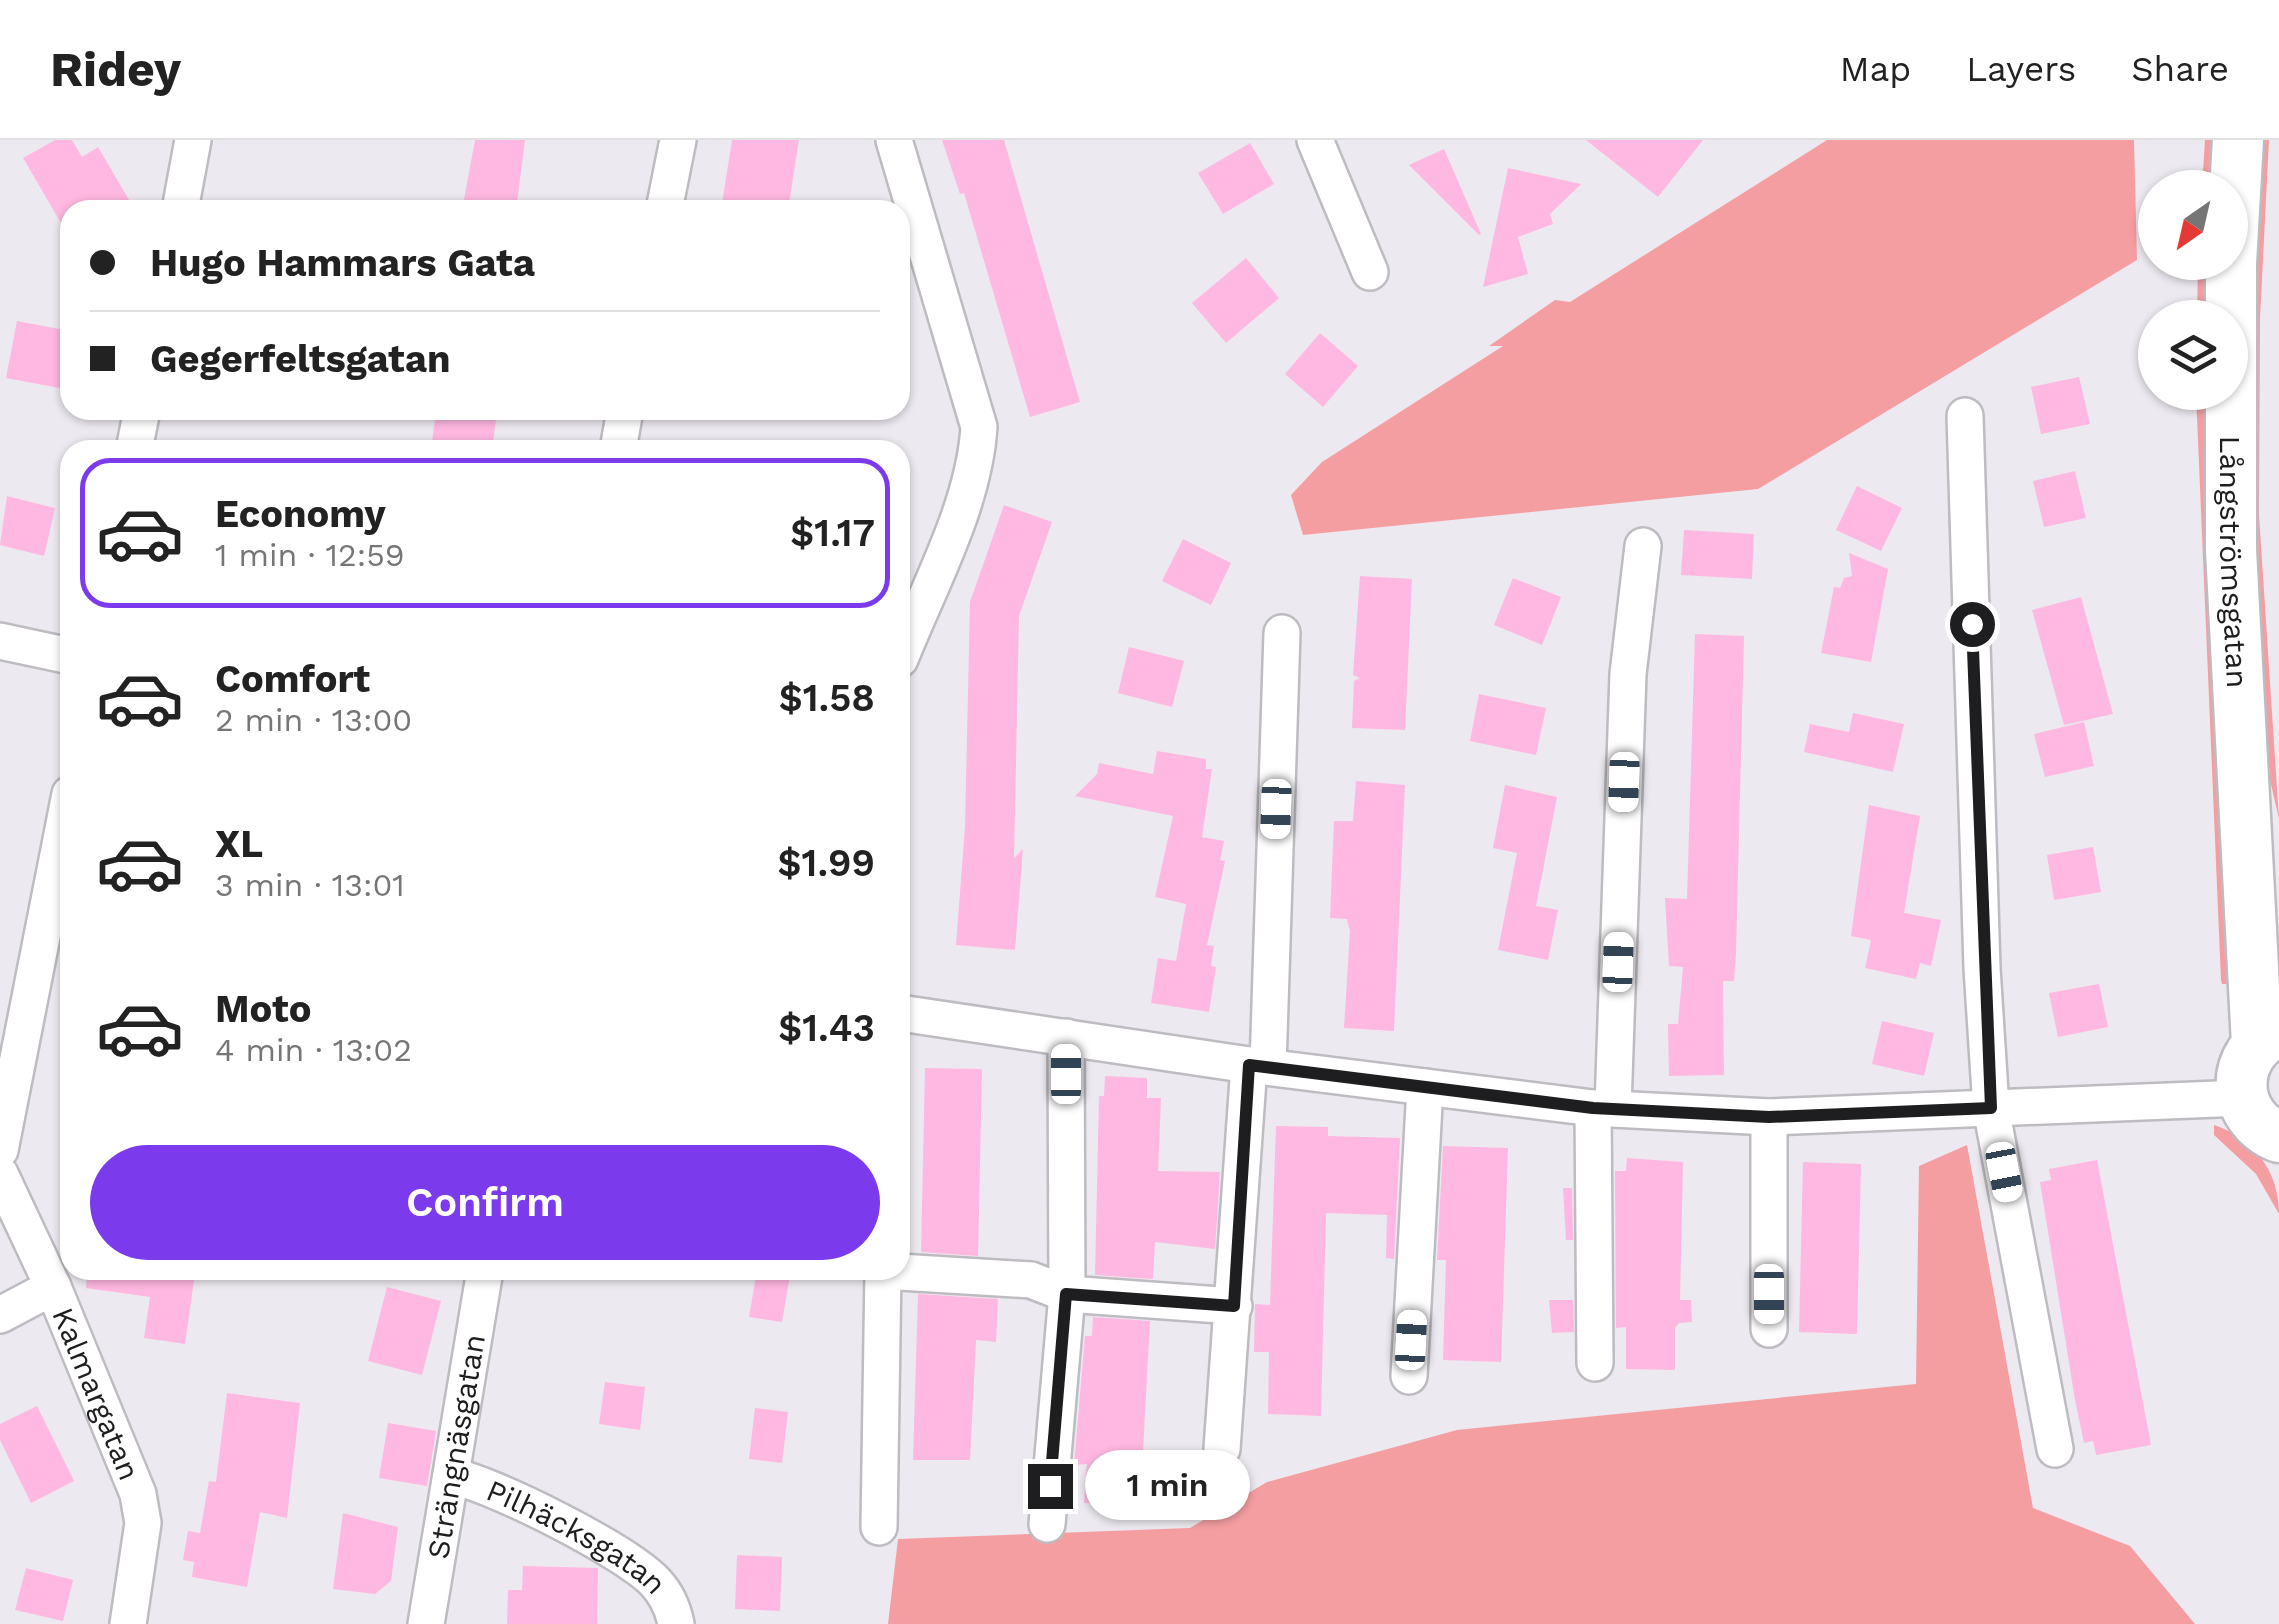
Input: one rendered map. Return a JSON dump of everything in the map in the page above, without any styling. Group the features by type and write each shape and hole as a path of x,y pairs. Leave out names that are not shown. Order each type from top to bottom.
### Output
{"street":[{"path":"182,200 193,140"},
{"path":"666,200 678,140"},
{"path":"894,140 979,427 977,455 960,510 910,634"},
{"path":"1314,140 1370,272"},
{"name":"Långströmsgatan","path":"2238,140 2231,263 2231,531 2268,1038 2241,1074 2242,1098"},
{"path":"1965,416 1982,949 1991,1108 2055,1449"},
{"path":"1595,1363 1603,1107 1628,674 1643,546"},
{"path":"1222,1449 1258,1066 1282,633"},
{"path":"0,641 60,654"},
{"name":"Långströmsgatan","path":"2244,744 2279,888"},
{"path":"0,1150 60,845"},
{"path":"910,1014 1258,1066 1603,1107 1769,1117 2242,1098 2252,1119 2279,1137"},
{"path":"1047,1524 1066,1294 1066,1037"},
{"path":"1409,1376 1425,1087"},
{"path":"1769,1117 1769,1329"},
{"name":"Kalmargatan","path":"0,1174 53,1287 138,1494 144,1522 128,1624"},
{"path":"910,1272 1030,1280 1066,1294 1234,1306"},
{"name":"Strängnäsgatan","path":"426,1624 482,1280"},
{"path":"878,1527 883,1280"},
{"path":"0,1315 53,1287"},
{"name":"Pilhäcksgatan","path":"451,1476 469,1479 520,1502 620,1558 655,1582 672,1607 676,1624"}],"shaded area":[{"path":"1827,140 2134,140 2137,260 1758,489 1303,535 1291,495 1322,462 1503,346 1489,346 1555,300 1570,302"},
{"path":"2205,140 2216,140 2214,170 2203,170"},
{"path":"2258,140 2269,140 2260,318 2259,515 2279,819 2267,767 2249,449"},
{"path":"2198,280 2209,280 2209,300 2197,300"},
{"path":"2197,410 2209,410 2238,984 2222,984"},
{"path":"2214,1125 2241,1139 2262,1159 2275,1184 2279,1214 2256,1174 2214,1135"},
{"path":"1967,1145 2033,1508 2130,1546 2195,1624 888,1624 898,1539 1190,1528 1267,1482 1457,1430 1916,1384 1919,1166"}],"building":[{"path":"55,140 72,140 82,157 98,147 129,200 60,200 60,221 23,158"},
{"path":"475,140 525,140 517,200 464,200"},
{"path":"732,140 799,140 790,200 723,200"},
{"path":"942,140 1004,140 1080,402 1030,417 964,193 960,194"},
{"path":"1586,140 1703,140 1658,197"},
{"path":"1250,143 1274,184 1223,214 1198,173"},
{"path":"1444,149 1481,234 1479,235 1409,165"},
{"path":"1508,168 1581,184 1550,214 1553,224 1518,237 1528,274 1483,287"},
{"path":"1246,258 1279,298 1226,343 1192,303"},
{"path":"17,321 60,329 60,388 6,378"},
{"path":"1320,333 1358,366 1323,407 1285,374"},
{"path":"2079,377 2090,424 2041,434 2031,387"},
{"path":"435,420 496,420 493,440 432,440"},
{"path":"2075,471 2086,518 2044,527 2033,481"},
{"path":"1857,486 1902,508 1881,551 1836,530"},
{"path":"7,496 55,508 44,556 0,545"},
{"path":"1004,505 1052,522 1019,616 1014,858 1023,849 1015,950 956,945 965,827 970,602"},
{"path":"1684,530 1754,534 1752,579 1681,575"},
{"path":"1183,539 1231,563 1211,605 1162,581"},
{"path":"1849,553 1888,569 1871,662 1821,653 1834,587 1840,588 1844,578 1852,576"},
{"path":"1360,576 1412,579 1405,730 1352,728 1354,681 1360,678 1353,675"},
{"path":"1513,578 1561,597 1542,645 1494,625"},
{"path":"2081,597 2113,714 2064,725 2032,610"},
{"path":"1695,634 1744,636 1736,953 1734,981 1723,981 1724,1075 1669,1076 1668,1024 1678,1024 1683,967 1669,966 1665,898 1687,899"},
{"path":"1129,647 1184,661 1172,707 1118,693"},
{"path":"1479,694 1546,708 1536,755 1470,741"},
{"path":"1853,713 1904,724 1893,772 1804,752 1810,724 1849,732"},
{"path":"2084,722 2094,766 2045,777 2034,734"},
{"path":"1157,751 1206,759 1206,769 1212,769 1202,837 1224,841 1220,860 1225,861 1207,945 1214,946 1211,966 1216,967 1209,1012 1151,1003 1158,958 1176,961 1186,904 1155,897 1173,816 1075,796 1097,774 1099,763 1153,774"},
{"path":"1356,781 1405,785 1394,1031 1344,1028 1350,931 1347,919 1330,918 1334,821 1353,821"},
{"path":"1505,785 1557,797 1536,906 1558,910 1548,960 1498,950 1517,853 1493,848"},
{"path":"1869,805 1920,816 1904,913 1941,920 1931,966 1920,963 1916,979 1865,968 1871,940 1851,936"},
{"path":"2093,847 2101,892 2054,900 2047,855"},
{"path":"2099,984 2108,1027 2058,1037 2049,993"},
{"path":"1882,1021 1934,1033 1924,1076 1872,1064"},
{"path":"925,1068 982,1069 978,1256 921,1252"},
{"path":"1105,1076 1147,1078 1147,1098 1161,1098 1158,1171 1220,1172 1215,1249 1155,1242 1153,1279 1095,1275 1099,1096 1104,1096"},
{"path":"1276,1126 1328,1127 1328,1136 1400,1138 1394,1259 1386,1258 1387,1215 1326,1213 1321,1416 1268,1414 1269,1352 1254,1352 1255,1304 1270,1305"},
{"path":"1443,1146 1508,1148 1501,1362 1443,1360 1446,1260 1437,1260"},
{"path":"1627,1158 1683,1162 1680,1300 1691,1300 1692,1322 1679,1323 1675,1328 1675,1370 1626,1369 1626,1327 1616,1328 1615,1171 1626,1171"},
{"path":"2097,1160 2151,1445 2096,1455 2093,1441 2084,1443 2075,1400 2040,1182 2051,1180 2049,1169"},
{"path":"1803,1162 1861,1164 1857,1334 1799,1332"},
{"path":"1563,1188 1572,1188 1573,1240 1566,1240"},
{"path":"86,1280 194,1280 185,1344 144,1338 150,1297 86,1288"},
{"path":"755,1280 789,1280 782,1322 749,1317"},
{"path":"387,1287 441,1301 422,1375 368,1361"},
{"path":"918,1294 998,1299 996,1342 976,1340 970,1460 913,1460"},
{"path":"1549,1300 1573,1300 1574,1332 1552,1333"},
{"path":"1093,1317 1150,1321 1141,1488 1134,1487 1133,1505 1084,1503 1087,1464 1074,1465 1085,1336 1092,1336"},
{"path":"605,1382 645,1387 640,1430 599,1424"},
{"path":"227,1393 300,1403 287,1518 260,1512 247,1587 192,1577 194,1562 183,1560 188,1531 200,1533 209,1481 216,1482"},
{"path":"37,1406 74,1481 31,1503 0,1440 0,1424"},
{"path":"755,1408 788,1412 782,1463 749,1459"},
{"path":"388,1423 436,1431 427,1486 379,1478"},
{"path":"343,1513 398,1527 391,1581 375,1594 333,1589"},
{"path":"737,1555 782,1557 780,1611 735,1609"},
{"path":"523,1566 598,1568 597,1624 507,1624 508,1590 522,1590"},
{"path":"26,1568 73,1580 63,1621 15,1610"}],"route":[{"path":"1050,1486 1066,1294 1234,1306 1249,1065 1507,1094 1593,1108 1769,1117 1991,1108 1982,968 1972,624"}]}
